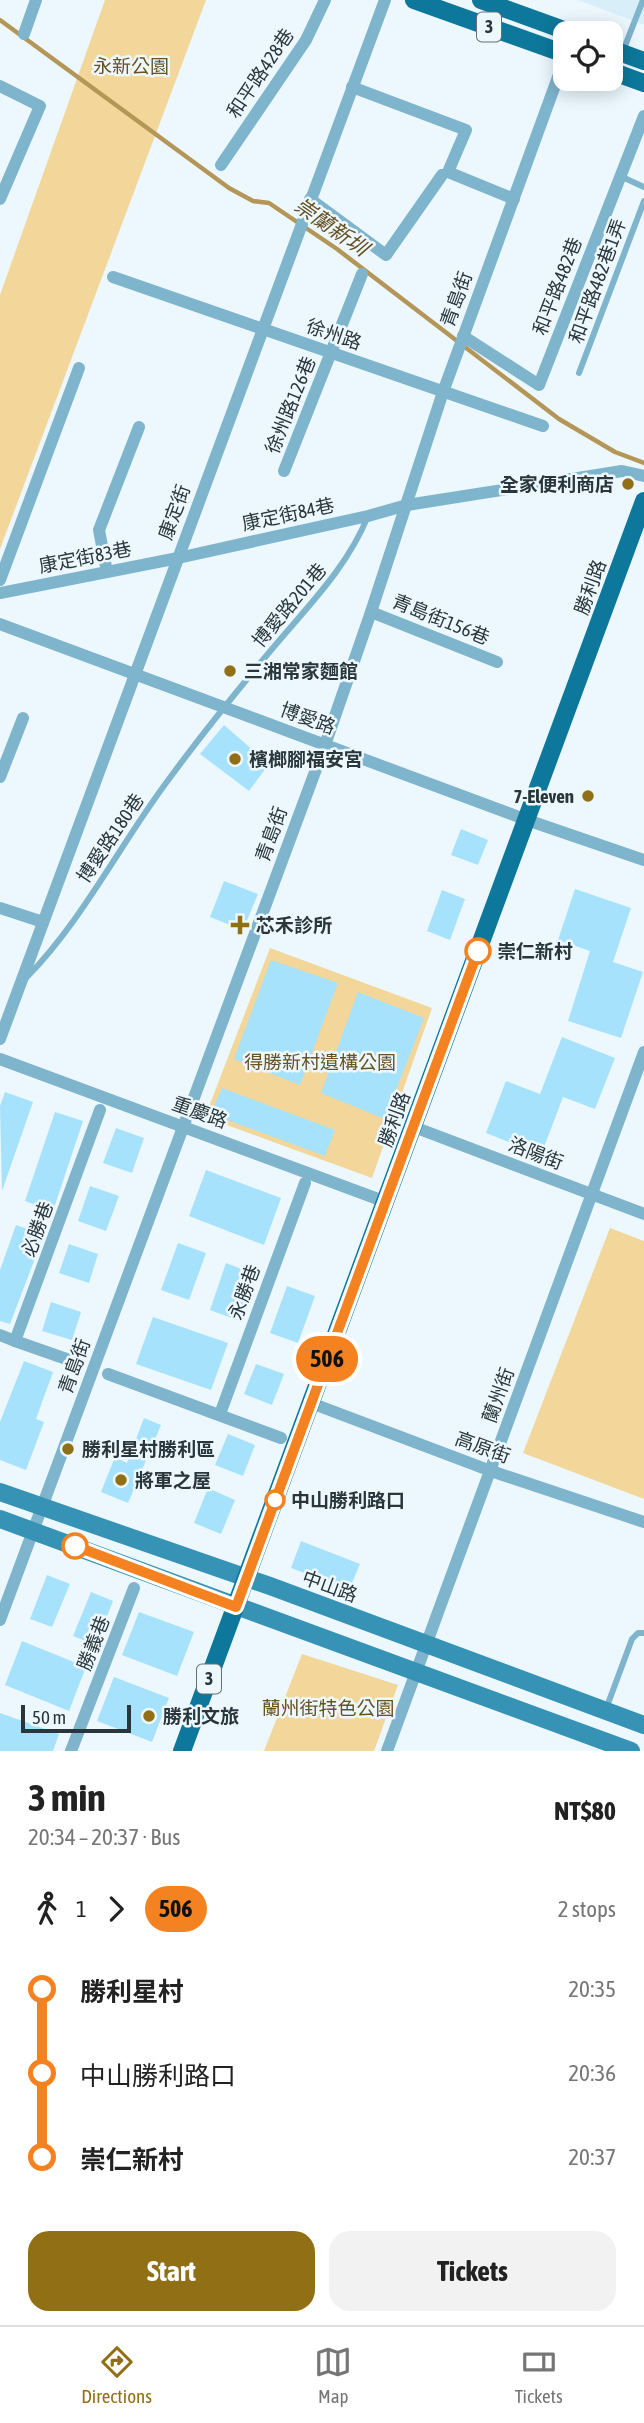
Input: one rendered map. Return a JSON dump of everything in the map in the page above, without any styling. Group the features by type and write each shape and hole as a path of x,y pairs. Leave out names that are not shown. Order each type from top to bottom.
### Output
{"main road":[{"name":"3","path":"414,0 553,52"},
{"name":"3","path":"481,0 553,26"},
{"path":"623,53 644,61"},
{"path":"623,75 644,83"},
{"name":"勝利路","path":"182,1751 644,502"}],"street":[{"path":"24,34 36,0"},
{"name":"和平路428巷","path":"221,165 306,40 325,0"},
{"name":"康定街","path":"0,1039 385,0"},
{"path":"0,86 40,106 0,199"},
{"path":"352,87 466,130 448,172 514,199"},
{"name":"青島街","path":"0,1620 325,745 372,612 443,392 553,90"},
{"name":"和平路482巷","path":"463,336 538,385 644,116"},
{"path":"310,199 386,255 442,175"},
{"name":"徐州路126巷","path":"284,471 362,274"},
{"name":"徐州路","path":"113,277 543,426"},
{"path":"0,580 79,368"},
{"path":"107,572 99,530 139,427"},
{"path":"407,505 622,471 644,476"},
{"name":"康定街84巷","path":"178,558 407,505"},
{"name":"康定街83巷","path":"0,593 178,558"},
{"name":"青島街156巷","path":"372,612 497,662"},
{"name":"博愛路","path":"0,624 527,820 644,860"},
{"path":"0,777 23,718"},
{"path":"0,908 43,922"},
{"name":"蘭州街","path":"387,1751 644,1052"},
{"name":"重慶路","path":"0,1059 386,1202"},
{"name":"必勝巷","path":"15,1341 100,1110"},
{"name":"洛陽街","path":"414,1127 644,1214"},
{"name":"永勝巷","path":"220,1414 305,1183"},
{"path":"0,1335 75,1362"},
{"path":"108,1374 281,1438"},
{"name":"高原街","path":"310,1403 491,1471 644,1522"},
{"name":"中山路","path":"0,1492 247,1578 644,1725"},
{"path":"0,1519 631,1751"},
{"name":"勝義巷","path":"71,1751 134,1588"}],"lane":[{"path":"623,39 643,0"},
{"path":"620,176 644,187"},
{"name":"和平路482巷1弄","path":"579,373 644,201"},
{"name":"博愛路201巷","path":"223,707 342,565 368,516"},
{"name":"博愛路180巷","path":"20,984 46,958 166,782 223,707"},
{"path":"606,1710 632,1639 638,1633 644,1633"}],"shaded area":[{"path":"578,0 644,0 644,25 634,21"}],"green space":[{"name":"永新公園","path":"105,0 206,0 0,549 0,295"},
{"name":"得勝新村遺構公園","path":"270,948 432,1008 372,1178 205,1117"},
{"path":"610,1228 644,1241 644,1499 523,1453"},
{"name":"蘭州街特色公園","path":"302,1654 398,1685 374,1751 264,1751"}],"building":[{"name":"檳榔腳福安宮","path":"224,725 269,764 249,791 200,754"},
{"path":"461,829 488,840 478,865 451,855"},
{"path":"224,881 258,894 243,930 210,917"},
{"path":"575,889 631,908 613,962 643,972 621,1038 568,1021 590,951 558,940"},
{"path":"442,890 465,899 450,940 427,931"},
{"path":"271,960 338,983 300,1085 234,1059"},
{"path":"358,992 424,1018 385,1119 321,1093"},
{"path":"562,1037 615,1058 595,1109 563,1097 541,1155 486,1133 506,1081 540,1094"},
{"path":"222,1088 335,1130 325,1156 211,1114"},
{"path":"5,1092 33,1102 2,1191 0,1106"},
{"path":"55,1112 83,1121 53,1211 25,1201"},
{"path":"116,1128 144,1138 132,1173 103,1163"},
{"path":"206,1170 281,1198 264,1245 189,1216"},
{"path":"90,1186 119,1196 106,1231 78,1221"},
{"path":"16,1225 44,1235 10,1324 0,1321 0,1270"},
{"path":"178,1243 206,1253 189,1300 161,1290"},
{"path":"69,1244 98,1254 89,1283 59,1273"},
{"path":"226,1263 254,1274 237,1320 210,1310"},
{"path":"287,1286 315,1296 298,1343 270,1333"},
{"path":"51,1302 81,1312 72,1340 42,1331"},
{"path":"153,1317 228,1343 211,1390 136,1364"},
{"path":"24,1361 53,1372 36,1419 44,1422 26,1470 0,1460 0,1422"},
{"path":"256,1364 284,1374 272,1405 244,1394"},
{"path":"144,1418 161,1425 128,1503 101,1492 115,1457 127,1463"},
{"path":"228,1434 255,1445 243,1476 215,1465"},
{"path":"208,1488 235,1500 221,1534 194,1523"},
{"path":"301,1541 360,1564 349,1590 291,1568"},
{"path":"47,1575 70,1584 52,1627 30,1619"},
{"path":"91,1592 113,1601 96,1645 73,1636"},
{"path":"139,1612 194,1632 177,1676 122,1655"},
{"path":"22,1641 86,1667 69,1711 5,1685"},
{"path":"114,1677 169,1698 152,1742 97,1721"},
{"path":"0,1713 59,1734 53,1751 0,1751"}],"waterway":[{"name":"崇蘭新圳","path":"0,20 229,188 253,201 269,203 337,249 559,419 615,452 644,463"}],"bus line":[{"name":"506","path":"75,1546 236,1607 478,951"}],"place":[{"name":"全家便利商店","path":"628,484"},
{"name":"三湘常家麵館","path":"230,671"},
{"name":"檳榔腳福安宮","path":"235,759"},
{"name":"7-Eleven","path":"588,796"},
{"name":"芯禾診所","path":"240,925"},
{"name":"崇仁新村","path":"478,951"},
{"name":"勝利星村勝利區","path":"68,1449"},
{"name":"將軍之屋","path":"121,1480"},
{"name":"中山勝利路口","path":"275,1500"},
{"name":"勝利文旅","path":"149,1716"}]}
